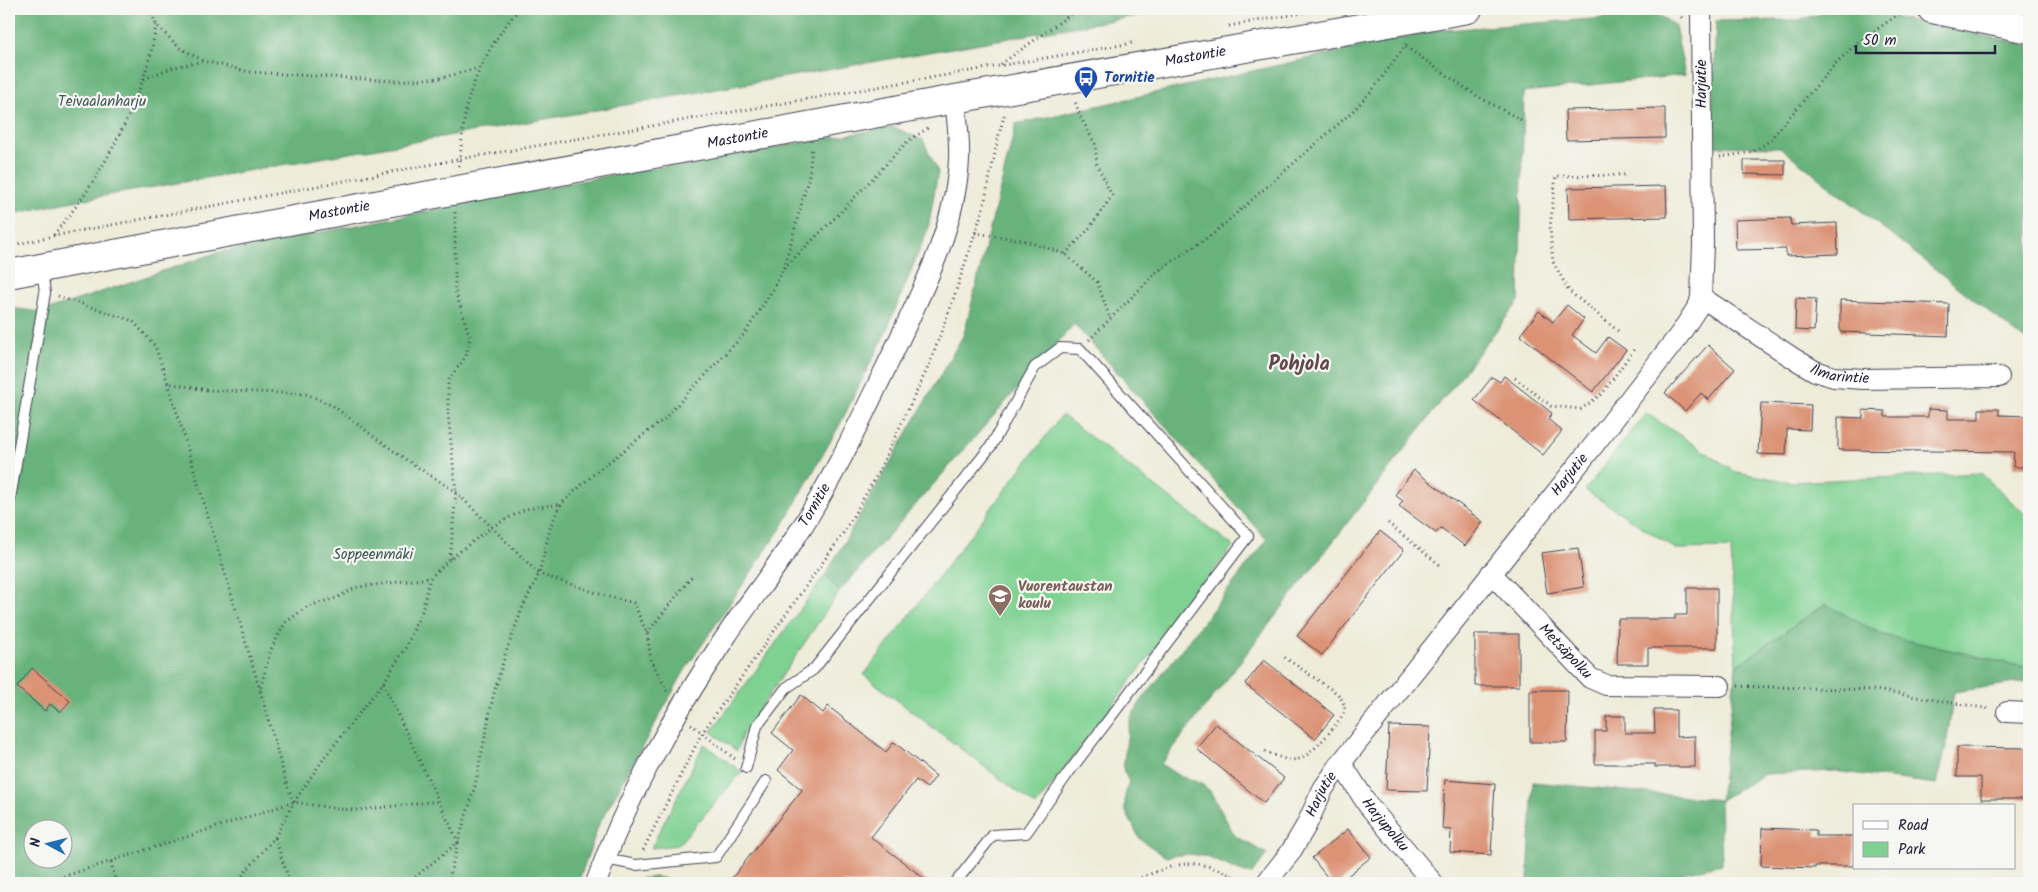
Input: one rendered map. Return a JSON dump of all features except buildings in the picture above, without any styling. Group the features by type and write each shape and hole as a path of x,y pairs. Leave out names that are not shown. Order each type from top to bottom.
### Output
{"main road":[{"name":"Mastontie","path":"9,274 44,280 456,191 955,99 1468,9"},
{"path":"1932,9 2029,29"}],"street":[{"name":"Harjutie","path":"1266,883 1290,853 1306,826 1323,789 1341,763 1680,334 1695,312 1701,297 1703,245 1701,9"},
{"name":"Tornitie","path":"596,883 604,859 633,794 677,712 726,636 795,538 828,484 869,404 927,279 948,223 958,173 958,131 955,99"},
{"name":"Ilmarintie","path":"1701,297 1793,358 1815,371 1834,377 1862,380 1999,377"},
{"name":"Metsäpolku","path":"1491,573 1590,678 1606,685 1720,686"},
{"path":"2007,712 2029,713"},
{"name":"Harjupolku","path":"1341,763 1368,805 1433,883"}],"lane":[{"path":"9,505 44,280"},
{"path":"746,768 758,726 786,688 814,669 991,446 1035,367 1060,348 1080,349 1248,536 1085,751 1026,834 993,835 955,883"},
{"path":"604,859 636,865 716,857 766,782"}],"path":[{"path":"150,9 156,25 180,48 204,61 250,72 396,82 441,78 479,68"},
{"path":"450,559 456,492 448,413 448,381 466,356 470,338 455,290 456,191 469,99 479,68 518,9"},
{"path":"999,66 1078,9"},
{"path":"1226,26 1324,9"},
{"path":"1675,9 1684,20"},
{"path":"1776,9 1806,9"},
{"path":"1702,162 1720,157 1754,152 1768,142 1835,64 1856,44 1906,9"},
{"path":"1080,349 1158,271 1214,233 1351,113 1375,87 1406,46 1423,16"},
{"path":"53,236 92,184 132,108 144,80 156,25"},
{"path":"9,246 460,159 1140,41"},
{"path":"1406,46 1477,96 1523,121"},
{"path":"144,80 171,68 204,61"},
{"path":"1064,254 1088,230 1112,196 1097,164 1095,144 1080,116 1075,101"},
{"path":"448,883 475,786 493,697 505,655 522,609 539,574 551,525 561,504 596,472 664,419 745,333 784,268 809,176 815,125"},
{"path":"784,268 840,213 907,142"},
{"path":"1618,331 1569,291 1553,262 1550,227 1556,176 1626,175"},
{"path":"975,234 1023,240 1064,254 1096,282 1110,318"},
{"path":"44,280 68,298 133,321 155,346 168,383 294,802"},
{"path":"1515,378 1551,406 1581,409 1602,394 1635,348"},
{"path":"168,383 207,390 307,394 333,406 399,454 456,492 539,574 609,597 634,603 647,634 651,660 677,712 746,768"},
{"path":"236,883 275,838 294,802 324,758 383,683 406,647 418,620 430,578 450,559 492,526 526,509 561,504"},
{"path":"1388,524 1441,566"},
{"path":"647,634 693,575"},
{"path":"260,690 271,649 286,623 308,606 336,598 358,587 430,578"},
{"path":"1265,751 1283,759 1301,759 1314,751 1344,712 1344,702 1338,694 1284,657"},
{"path":"383,683 458,842"},
{"path":"1720,686 1875,690 2007,712"},
{"path":"50,883 294,802 358,810 440,802"},
{"path":"275,838 290,883"},
{"path":"408,883 458,842"},
{"path":"111,862 116,883"},
{"path":"1127,883 1184,863 1211,866 1246,883"}],"green space":[{"name":"Teivaalanharju","path":"9,9 1176,9 63,203 9,215"},
{"path":"1833,10 1894,17 2029,45 2029,343 1780,147 1711,146 1716,21 1799,20"},
{"path":"1658,14 1675,26 1685,75 1524,92 1519,301 1161,764 1179,776 1200,783 1210,791 1235,836 1267,854 1252,874 1197,855 1166,857 1140,839 1125,810 1125,796 1129,782 1123,769 1131,717 1142,700 1267,540 1074,324 839,592 826,574 964,334 1016,124 1431,31"},
{"name":"Soppeenmäki","path":"893,127 923,140 938,172 928,229 886,332 839,426 783,525 685,670 599,824 578,883 9,883 9,308 42,312 216,253 601,177"},
{"path":"1646,413 1736,472 1791,482 1981,473 2028,517 2029,514 2029,668 1883,635 1825,604 1736,666 1731,548 1676,549 1585,490"},
{"path":"1062,415 1233,546 1036,806 864,675"},
{"path":"826,574 839,592 742,735 737,751 711,732"},
{"path":"1825,604 1883,635 2029,668 2029,681 1954,692 1946,746 1937,784 1835,771 1765,774 1720,800 1736,666"},
{"path":"704,744 742,772 678,845 651,848"},
{"path":"1533,782 1720,800 1722,864 1646,882 1528,881"},
{"path":"655,877 693,883 637,883 638,879"},
{"path":"1528,881 1646,882 1646,883 1526,883"}],"place":[{"name":"Tornitie","path":"1086,99"},
{"name":"Vuorentaustan koulu","path":"1000,617"}],"district":[{"name":"Pohjola","path":"1299,365"}]}
